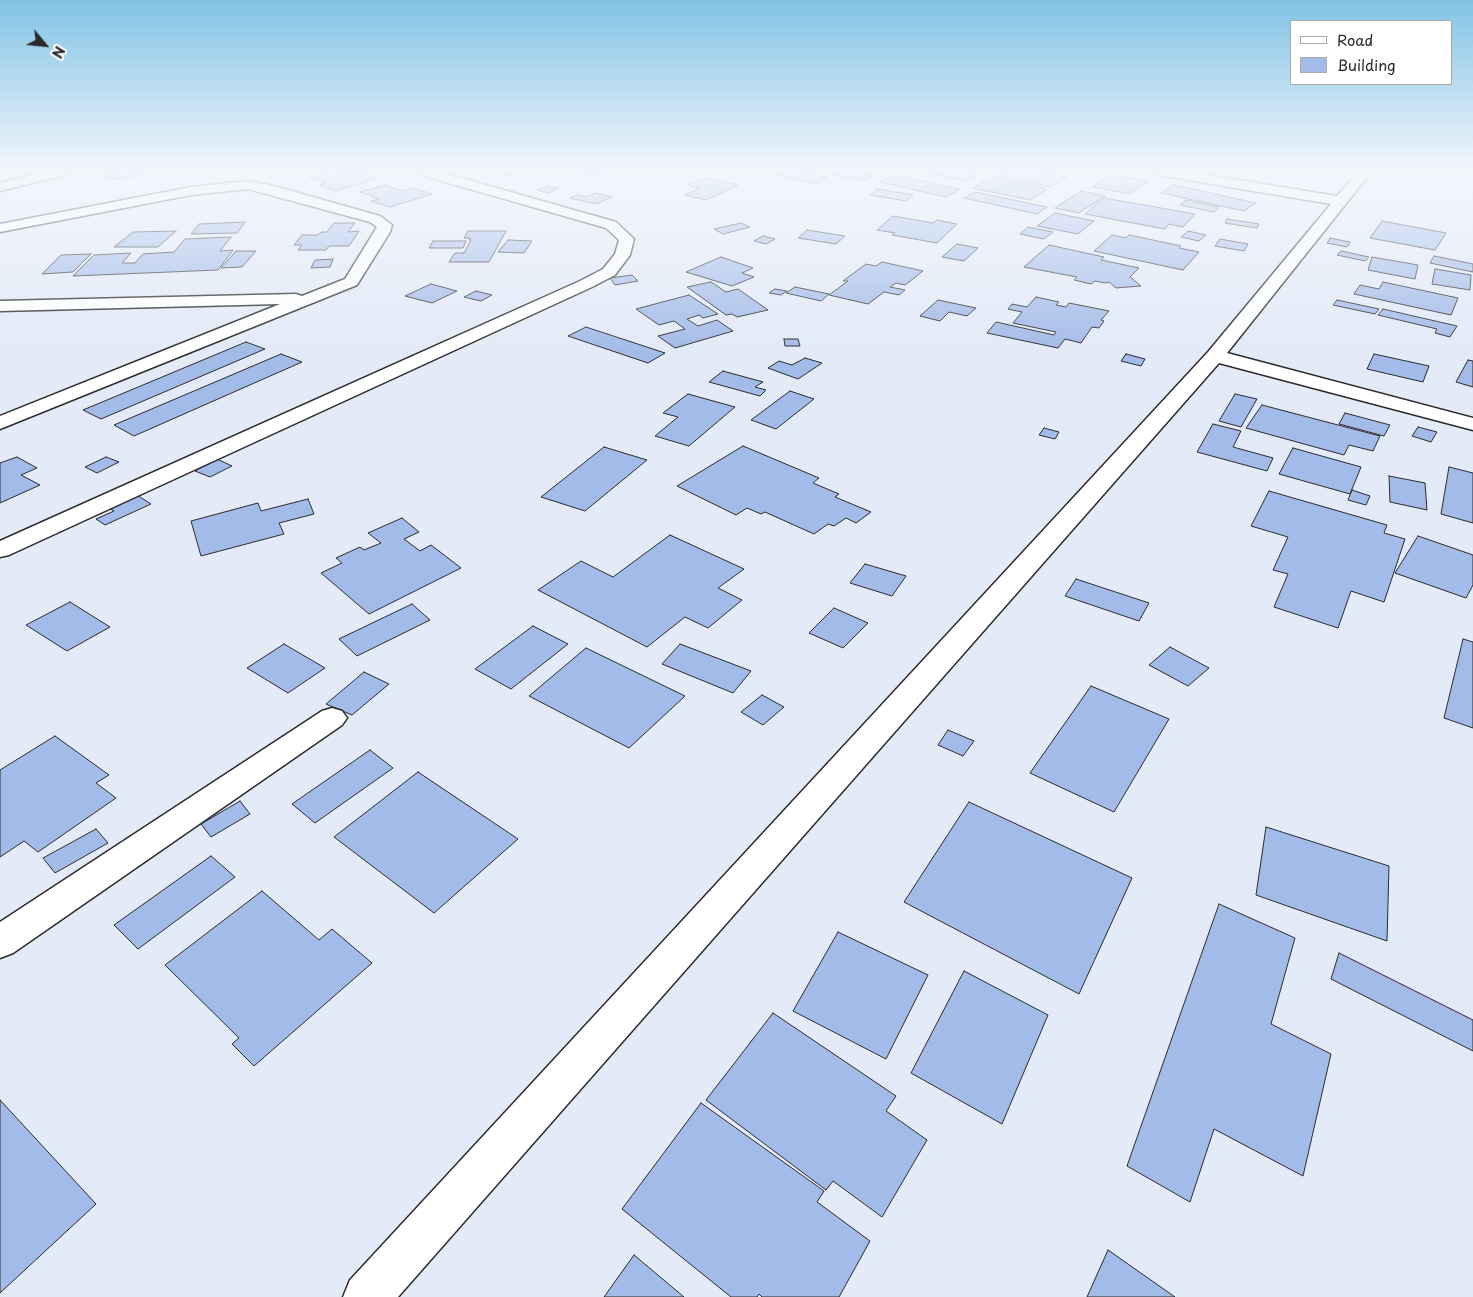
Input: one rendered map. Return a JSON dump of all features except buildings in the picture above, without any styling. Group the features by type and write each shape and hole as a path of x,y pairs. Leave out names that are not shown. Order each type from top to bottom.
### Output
{"street":[{"path":"0,423 351,282 383,232"},
{"path":"0,550 586,284 609,272 622,255 626,239 617,232"},
{"path":"367,1297 1215,356 1315,232"},
{"path":"0,306 197,300 312,299"},
{"path":"1215,356 1473,424"},
{"path":"0,942 332,718"}]}
